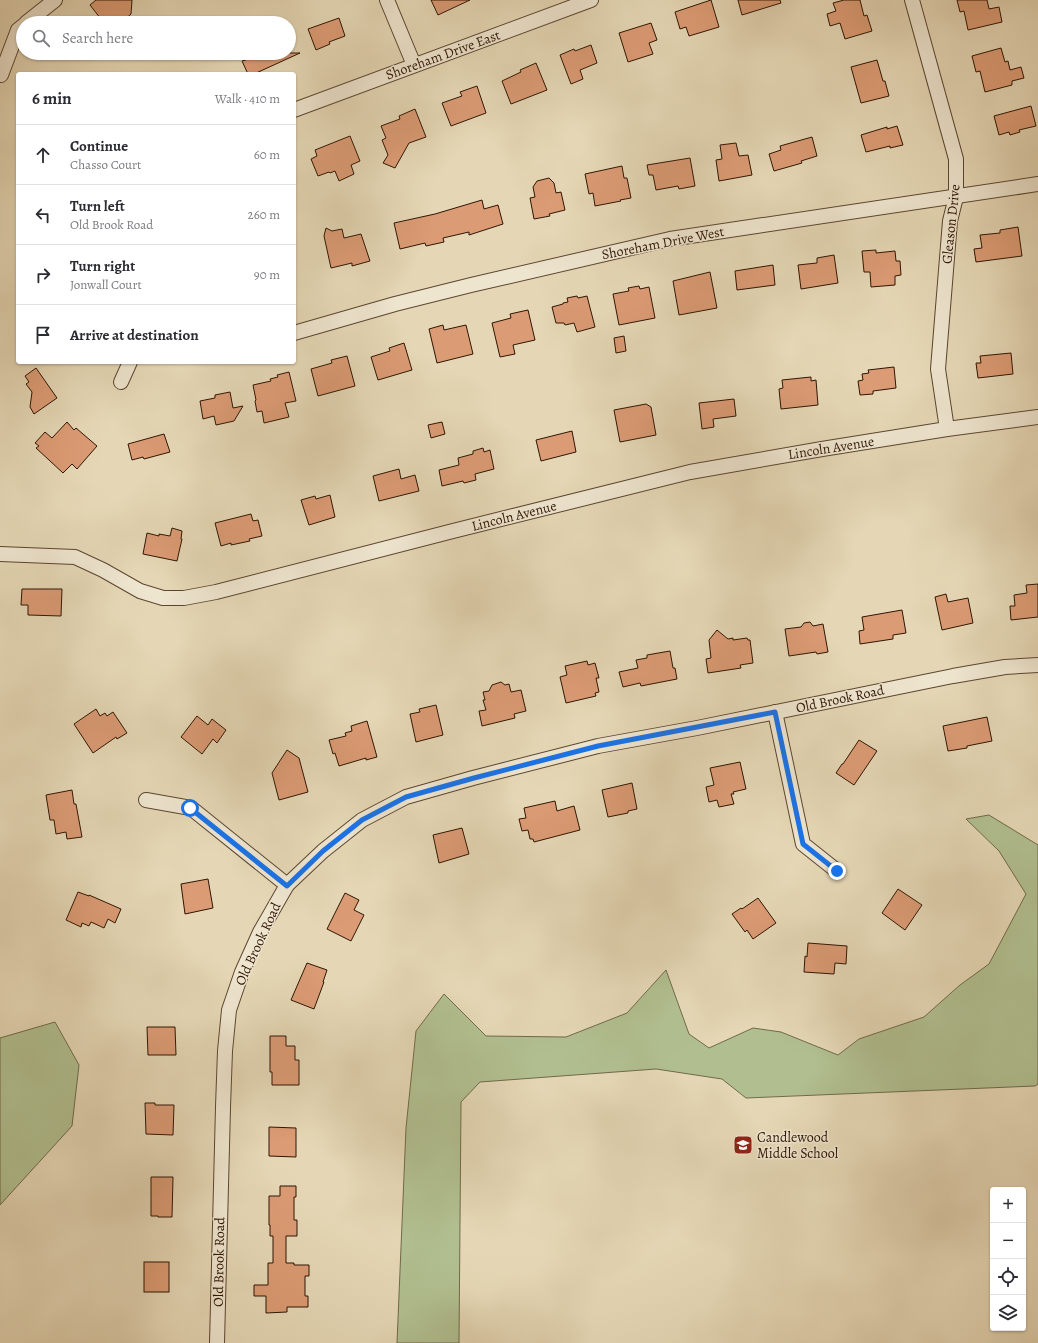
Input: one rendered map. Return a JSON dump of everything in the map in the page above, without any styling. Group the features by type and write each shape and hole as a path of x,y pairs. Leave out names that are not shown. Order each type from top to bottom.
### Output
{"street":[{"path":"35,16 55,0"},
{"path":"386,0 414,66"},
{"name":"Shoreham Drive East","path":"296,109 591,0"},
{"name":"Gleason Drive","path":"912,0 956,159 956,197 950,220 938,369 947,429"},
{"path":"1,74 16,35"},
{"name":"Shoreham Drive West","path":"296,333 394,304 463,286 670,239 1038,184"},
{"path":"121,382 129,364"},
{"name":"Lincoln Avenue","path":"0,554 75,557 103,570 140,591 163,598 184,598 216,592 690,472 947,429 1038,417"},
{"name":"Old Brook Road","path":"217,1343 225,1051 229,1010 242,972 260,932 287,886 323,851 362,820 406,797 474,778 598,746 953,676 1005,667 1038,665"},
{"path":"775,712 803,844 837,871"},
{"path":"146,800 190,808 287,886"}],"green space":[{"path":"989,815 1038,845 1038,1084 1035,1086 746,1098 722,1079 656,1069 480,1082 461,1102 459,1343 397,1343 406,1128 416,1031 444,994 486,1036 566,1037 627,1013 666,970 689,1034 709,1048 753,1028 781,1032 838,1055 859,1039 924,1017 960,985 989,964 1026,894 999,851 966,819"},
{"path":"55,1022 79,1065 72,1126 0,1205 0,1038"}],"building":[{"path":"96,0 132,0 131,14 129,16 99,16 90,5"},
{"path":"431,0 470,0 438,15"},
{"path":"711,0 719,27 689,36 686,27 680,29 675,12"},
{"path":"738,0 780,0 781,3 742,15"},
{"path":"844,0 860,0 864,16 867,15 872,31 845,39 840,23 830,26 827,14 836,11 833,3"},
{"path":"957,0 987,0 989,9 999,7 1002,22 968,30 964,11 960,12"},
{"path":"339,18 345,36 329,42 330,44 316,50 308,29"},
{"path":"651,23 657,40 649,43 653,54 628,62 619,33"},
{"path":"591,45 597,63 580,70 583,79 571,84 560,55 574,49 575,51"},
{"path":"1001,48 1005,62 1008,61 1010,70 1021,67 1024,78 1012,81 1012,85 985,92 980,71 976,72 972,56"},
{"path":"285,60 258,72 247,72 242,61"},
{"path":"877,60 889,96 861,103 851,67"},
{"path":"536,63 547,90 511,104 502,81 521,72 520,70"},
{"path":"477,86 486,113 451,126 442,103 462,96 460,92"},
{"path":"1031,106 1036,126 1019,130 1020,132 1010,135 1009,132 999,135 994,116"},
{"path":"415,109 426,137 409,143 395,168 383,163 388,155 382,140 386,138 381,126 400,119 399,116"},
{"path":"897,126 903,145 890,148 890,146 866,152 861,135 887,127 887,129"},
{"path":"350,136 360,161 351,165 354,174 339,181 335,171 318,176 311,159 317,156 315,150"},
{"path":"812,137 817,156 801,161 802,163 774,171 769,154 781,150 780,146"},
{"path":"736,143 739,156 748,155 752,175 719,181 716,160 722,159 720,145"},
{"path":"690,158 695,186 679,189 678,186 656,190 653,175 649,175 647,165"},
{"path":"622,166 624,178 627,178 631,198 595,206 593,193 589,194 585,174"},
{"path":"549,178 554,183 556,193 561,192 565,210 549,214 550,216 534,219 530,198 535,197 533,187 537,181"},
{"path":"482,200 484,209 498,205 503,224 469,235 469,232 443,238 444,242 426,246 425,243 400,249 394,223 435,214"},
{"path":"1018,227 1022,256 976,262 974,249 982,248 980,235 1000,233 1000,230"},
{"path":"326,228 332,231 342,229 344,238 361,234 370,261 352,266 352,263 331,268 324,236"},
{"path":"876,250 876,253 895,251 896,261 900,261 901,275 895,276 895,285 871,287 870,272 864,272 862,251"},
{"path":"834,255 838,283 801,289 798,265 817,263 817,258"},
{"path":"773,265 775,285 737,290 735,271"},
{"path":"710,272 717,308 679,315 673,281"},
{"path":"639,286 640,289 649,287 655,318 619,325 613,294 629,291 628,288"},
{"path":"577,296 578,298 587,296 595,327 577,332 574,323 565,325 564,323 556,323 552,307 568,302 567,298"},
{"path":"528,310 535,340 513,345 515,354 500,357 492,323 511,318 510,314"},
{"path":"443,325 444,330 466,325 473,354 437,363 429,329"},
{"path":"624,336 626,351 616,353 614,338"},
{"path":"404,343 412,370 378,380 371,357 390,351 389,348"},
{"path":"1011,353 1013,374 978,378 976,363 981,363 980,356"},
{"path":"347,356 355,386 318,396 311,369 332,363 331,360"},
{"path":"894,367 896,388 873,391 873,394 860,395 858,381 863,380 862,374 869,373 868,370"},
{"path":"36,368 57,398 34,414 30,407 32,392 26,384 29,382 25,376"},
{"path":"289,372 296,401 285,403 289,417 264,423 262,411 257,412 253,385 271,381 270,379 278,377 277,375"},
{"path":"811,377 811,381 816,380 818,405 781,409 779,389 783,388 782,380"},
{"path":"230,392 233,408 243,406 234,421 216,425 214,416 203,419 200,401 215,398 215,395"},
{"path":"734,399 736,416 713,419 714,427 702,429 699,403"},
{"path":"646,404 651,407 656,435 620,442 614,410"},
{"path":"67,422 74,430 76,428 97,446 77,469 72,464 63,473 36,448 39,446 35,443 45,432 52,438"},
{"path":"442,422 445,434 431,438 428,425"},
{"path":"572,431 576,452 541,461 536,440"},
{"path":"164,434 170,452 144,459 143,457 132,460 128,444"},
{"path":"483,448 484,452 490,450 494,469 475,474 476,480 464,483 463,481 442,486 439,470 459,465 458,458 473,454 473,451"},
{"path":"399,469 401,479 415,475 419,491 379,501 373,476"},
{"path":"330,495 335,517 309,525 301,500 315,496 316,499"},
{"path":"251,514 253,521 258,520 262,536 249,539 250,541 231,545 231,543 221,546 215,523"},
{"path":"172,528 182,531 182,539 177,561 143,554 147,533 159,536 159,534 170,536"},
{"path":"1038,584 1038,617 1011,620 1010,606 1015,606 1014,595 1027,593 1026,585"},
{"path":"22,589 62,589 61,616 28,615 28,605 21,605"},
{"path":"946,594 948,602 968,598 973,623 942,630 935,597"},
{"path":"902,610 906,633 893,635 893,639 860,644 859,631 864,630 862,617"},
{"path":"810,622 813,626 823,624 828,652 817,654 816,652 789,656 785,629 801,627 804,623"},
{"path":"717,630 728,639 733,638 733,640 747,638 750,640 753,663 740,665 741,668 708,673 706,659 711,658 709,640"},
{"path":"670,651 673,668 675,668 677,679 641,686 640,683 623,687 619,672 638,668 636,660 647,658 647,655"},
{"path":"587,661 588,665 595,663 599,678 596,678 599,692 595,693 596,696 566,703 560,677 567,675 565,666"},
{"path":"501,682 505,685 509,684 511,692 521,690 526,711 514,714 515,718 482,726 479,711 486,710 483,700 485,700 483,692 489,691 492,685"},
{"path":"436,705 443,735 416,742 410,714 420,712 419,709"},
{"path":"96,709 100,716 105,713 107,716 113,712 127,733 117,739 116,737 93,753 74,724"},
{"path":"197,716 208,725 212,719 226,730 217,743 213,739 202,754 181,737"},
{"path":"987,717 992,741 967,746 967,748 948,751 943,726"},
{"path":"367,721 377,757 366,760 366,758 339,766 335,753 333,754 329,740 346,736 345,733 352,731 351,726"},
{"path":"859,740 877,751 854,785 836,773"},
{"path":"287,750 299,758 308,792 279,800 272,773"},
{"path":"740,762 746,789 733,792 734,794 731,794 734,804 719,807 717,800 709,802 706,787 714,785 710,768"},
{"path":"632,783 637,809 628,811 628,813 608,817 602,790"},
{"path":"72,790 82,837 67,839 66,832 56,834 54,820 50,820 46,795"},
{"path":"555,801 557,811 574,806 580,830 534,842 533,839 530,839 528,830 522,831 519,819 526,818 524,808"},
{"path":"462,828 469,854 439,863 433,835"},
{"path":"208,879 213,908 185,914 181,884"},
{"path":"898,889 922,905 905,930 882,913"},
{"path":"78,892 89,895 121,909 115,923 108,919 104,928 91,922 89,926 82,923 81,927 66,920"},
{"path":"345,893 359,900 354,910 364,915 351,941 327,929"},
{"path":"758,898 776,923 753,939 747,930 745,932 732,914"},
{"path":"808,943 847,946 846,964 835,963 834,974 804,972"},
{"path":"307,963 327,970 314,1009 291,1000"},
{"path":"147,1027 175,1027 176,1055 148,1055"},
{"path":"270,1036 286,1036 286,1046 295,1046 295,1060 299,1060 299,1085 272,1085 272,1072 270,1072"},
{"path":"145,1103 155,1103 155,1105 174,1105 173,1135 146,1134"},
{"path":"269,1127 296,1128 296,1157 269,1156"},
{"path":"151,1177 173,1177 172,1217 151,1216"},
{"path":"280,1186 296,1186 296,1197 294,1197 294,1220 297,1220 297,1236 286,1236 286,1263 294,1263 294,1265 309,1265 309,1276 305,1276 305,1296 308,1296 308,1307 287,1307 287,1312 266,1313 266,1296 254,1296 254,1285 268,1285 268,1263 273,1263 273,1236 270,1236 269,1225 269,1196 280,1196"},
{"path":"144,1262 169,1262 169,1292 144,1292"}],"place":[{"name":"Candlewood Middle School","path":"743,1145"}],"route":[{"path":"190,808 287,886 323,851 362,820 406,797 598,746 775,712 803,844 837,871"}]}
